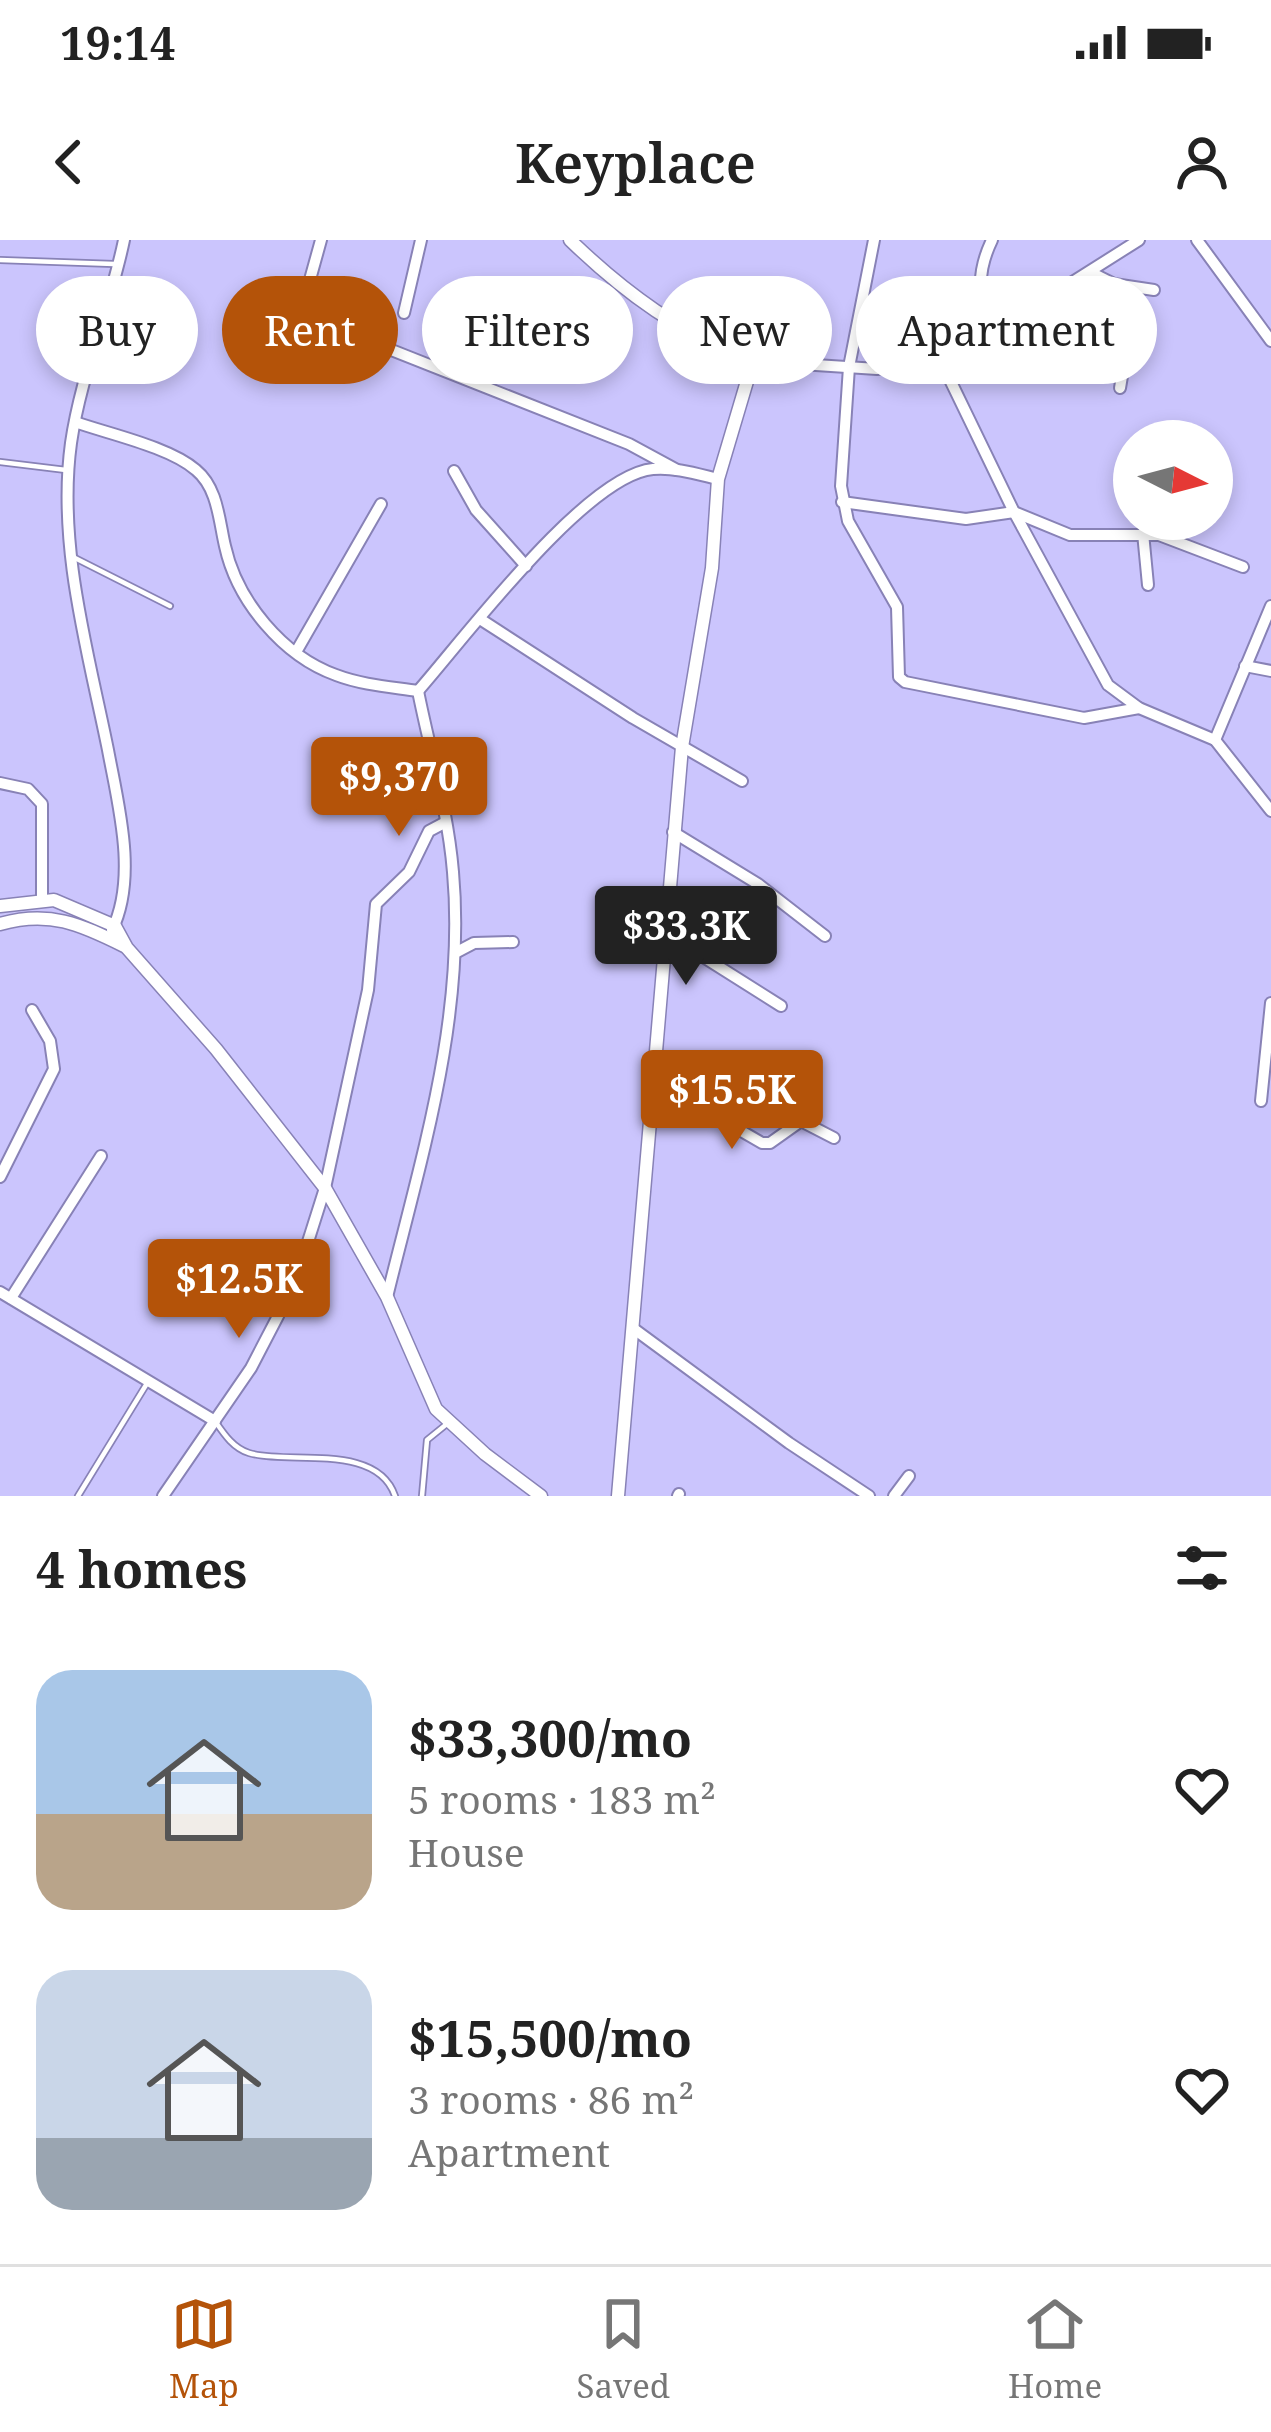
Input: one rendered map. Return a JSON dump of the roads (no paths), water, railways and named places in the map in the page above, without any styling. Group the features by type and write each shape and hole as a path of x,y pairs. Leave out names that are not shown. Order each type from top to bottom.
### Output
{"street":[{"path":"110,932 122,883 121,827 75,592 69,471 75,422 124,240"},
{"path":"321,240 306,294 308,317 629,445 677,470"},
{"path":"404,313 422,240"},
{"path":"570,240 657,314"},
{"path":"874,240 849,367 842,502 897,608 897,673 905,682 1084,718 1139,708"},
{"path":"983,276 992,240"},
{"path":"1087,276 1139,240"},
{"path":"1196,240 1266,326 1271,341"},
{"path":"1092,273 1098,276"},
{"path":"832,366 856,367"},
{"path":"618,1496 682,747 712,568 718,479 746,384"},
{"path":"952,384 1014,512 1108,685 1139,708 1214,740 1271,811"},
{"path":"1120,388 1121,384"},
{"path":"75,422 180,459 197,470 210,486 238,589 296,652 339,676 418,691"},
{"path":"418,691 526,566 608,487 651,469 718,479"},
{"path":"454,471 476,510 526,566"},
{"path":"842,502 966,519 1014,512 1070,535 1113,534"},
{"path":"296,652 381,504"},
{"path":"1144,540 1148,585"},
{"path":"1178,540 1243,567"},
{"path":"1214,740 1271,606"},
{"path":"480,619 742,782"},
{"path":"1245,666 1271,671"},
{"path":"387,1297 441,1071 454,953 453,870 418,691"},
{"path":"0,783 28,789 42,804 42,901"},
{"path":"163,1496 251,1368 278,1316 325,1188 368,990 376,904 409,872 429,831 446,822"},
{"path":"674,832 758,884 825,936"},
{"path":"0,906 42,901 74,906 127,948 216,1049 325,1188 387,1297 428,1394 448,1423 541,1496"},
{"path":"0,924 43,916 110,932"},
{"path":"667,934 781,1006"},
{"path":"454,953 475,944 513,942"},
{"path":"1261,1100 1271,1003"},
{"path":"0,1177 54,1069 50,1041 32,1010"},
{"path":"653,1080 762,1143 770,1143 801,1121 834,1138"},
{"path":"101,1156 5,1295 215,1421"},
{"path":"634,1329 869,1496"},
{"path":"894,1496 909,1476"}],"lane":[{"path":"0,260 119,265"},
{"path":"0,462 69,471"},
{"path":"72,556 170,607"},
{"path":"78,1496 149,1380"},
{"path":"215,1421 236,1447 250,1453 320,1456 360,1466 380,1475 395,1496"},
{"path":"422,1496 427,1440 448,1423"}]}
